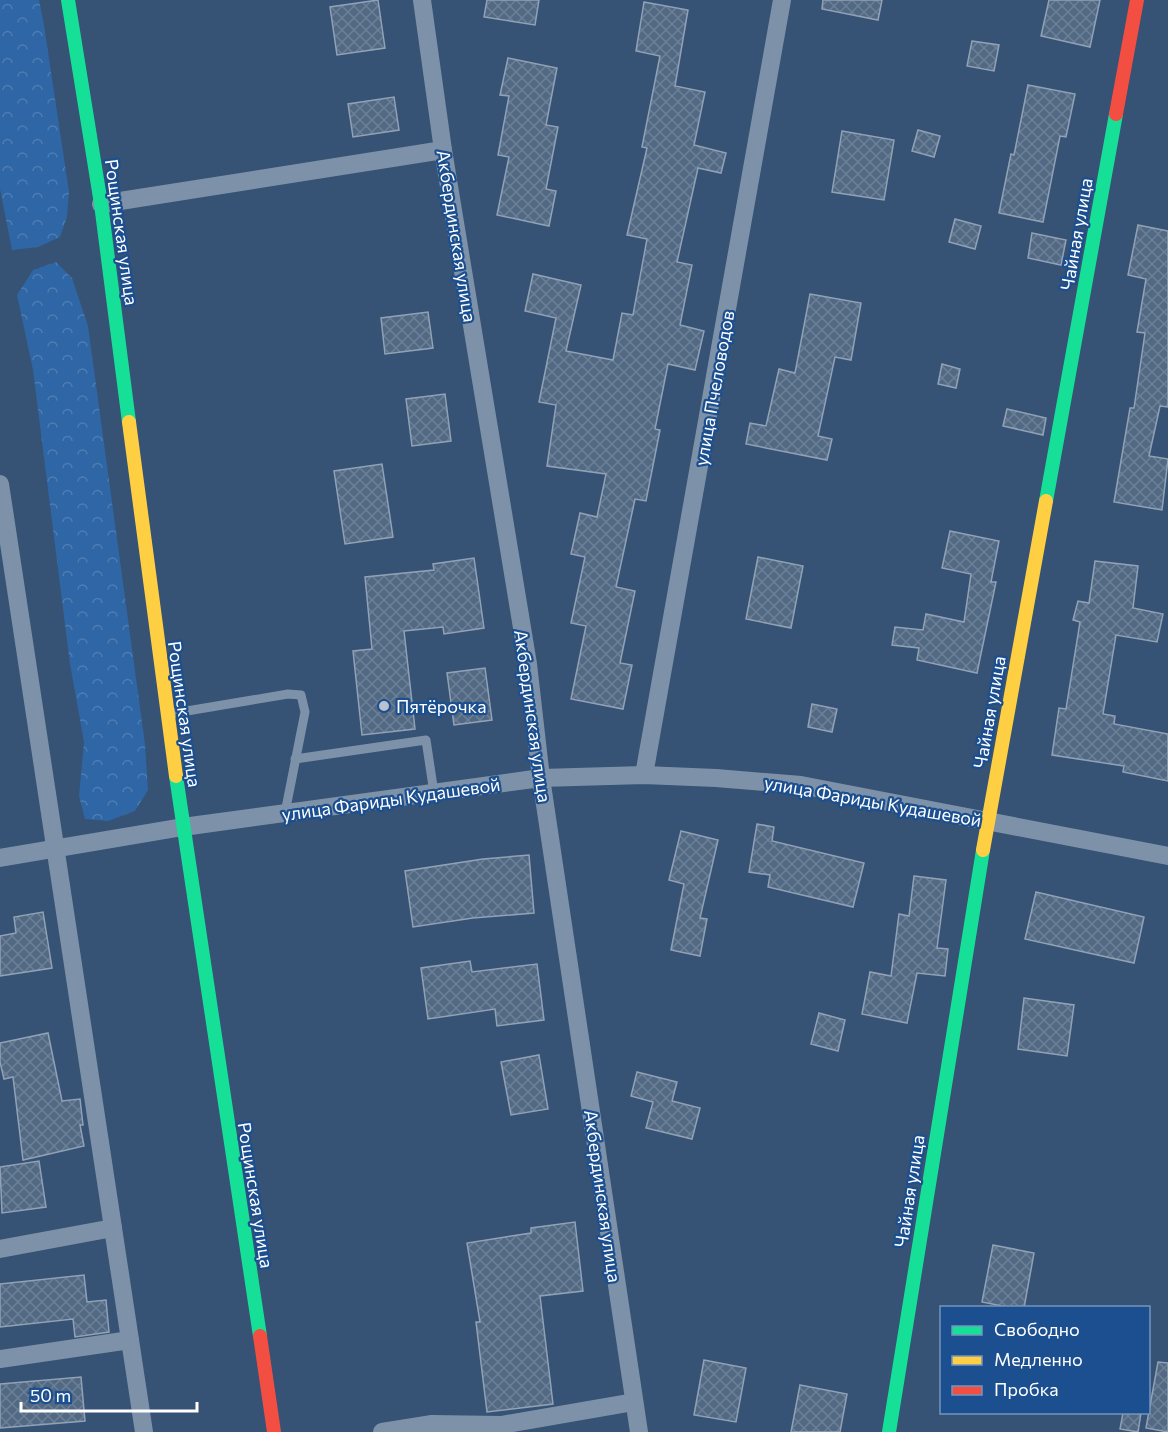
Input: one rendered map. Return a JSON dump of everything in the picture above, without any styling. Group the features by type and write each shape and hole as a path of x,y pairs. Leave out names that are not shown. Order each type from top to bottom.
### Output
{"street":[{"name":"Рощинская улица","path":"69,0 101,204 166,714 274,1432"},
{"name":"Акбердинская улица","path":"422,0 443,150 528,664 541,778 639,1432"},
{"name":"улица Пчеловодов","path":"644,775 782,0"},
{"name":"Чайная улица","path":"889,1432 988,820 1137,0"},
{"path":"101,204 443,150"},
{"path":"0,484 144,1432"},
{"name":"улица Фариды Кудашевой","path":"0,858 183,827 541,778 644,775 801,784 1168,856"},
{"path":"0,1249 113,1228"},
{"path":"0,1359 130,1340"},
{"path":"382,1432 432,1424 501,1425 634,1402"}],"lane":[{"path":"166,714 288,694 301,695 305,712 285,813"},
{"path":"295,759 426,740 434,793"}],"green space":[{"path":"0,0 39,0 69,192 67,217 60,237 38,247 12,250 0,189"},
{"path":"56,262 72,278 88,326 145,744 148,790 135,811 108,821 85,819 79,796 84,742 70,664 33,370 17,295 33,270"}],"building":[{"path":"378,0 385,48 337,55 330,7"},
{"path":"487,0 539,0 535,25 484,17"},
{"path":"823,0 882,0 878,20 822,9"},
{"path":"1049,0 1100,0 1090,47 1041,36"},
{"path":"644,2 688,10 675,86 705,92 694,145 726,153 721,173 698,168 677,262 692,265 680,325 704,331 695,370 668,364 655,429 660,430 646,501 635,499 616,587 635,591 620,663 632,665 623,709 571,699 586,626 571,623 585,557 571,554 580,513 597,517 606,474 547,466 556,405 539,402 556,318 525,311 533,274 581,285 566,351 613,360 622,313 633,315 647,239 627,235 647,148 642,147 660,56 636,51"},
{"path":"972,41 999,45 994,71 967,66"},
{"path":"508,58 557,68 546,125 558,127 546,189 556,191 549,226 497,215 509,157 498,155 509,96 500,95"},
{"path":"1028,85 1075,94 1066,137 1060,136 1043,222 999,213 1011,154 1014,155"},
{"path":"394,97 399,130 353,137 348,104"},
{"path":"918,130 940,136 934,157 912,151"},
{"path":"842,131 894,140 884,200 832,192"},
{"path":"955,219 981,226 975,249 949,242"},
{"path":"1138,225 1168,231 1168,407 1160,406 1149,456 1168,459 1162,510 1114,502 1130,408 1134,408 1145,333 1137,332 1146,279 1128,275"},
{"path":"1032,233 1066,240 1061,265 1028,258"},
{"path":"810,294 861,303 851,360 835,357 818,436 832,439 827,460 746,444 750,423 766,426 779,369 795,373"},
{"path":"428,312 433,348 385,354 381,318"},
{"path":"942,364 960,369 956,388 938,384"},
{"path":"445,394 451,441 412,446 406,399"},
{"path":"1007,409 1046,418 1043,435 1003,426"},
{"path":"382,464 393,537 345,544 334,471"},
{"path":"950,531 999,541 991,582 996,582 977,673 917,660 919,648 892,645 895,627 923,630 926,614 964,622 971,574 942,568"},
{"path":"758,557 803,566 791,628 746,619"},
{"path":"474,558 484,628 444,634 443,627 404,631 415,729 362,735 353,651 372,649 365,577 434,570 433,564"},
{"path":"1095,561 1138,566 1133,608 1163,614 1157,642 1116,635 1103,714 1115,716 1114,724 1168,734 1168,781 1123,772 1124,766 1052,755 1059,708 1066,709 1080,622 1073,620 1078,601 1089,603"},
{"path":"485,668 492,720 454,725 447,673"},
{"path":"812,704 837,709 832,732 808,727"},
{"path":"757,824 774,827 772,841 864,863 853,907 768,887 770,875 749,872"},
{"path":"681,831 718,840 700,918 707,919 700,956 671,950 684,884 669,880"},
{"path":"529,855 534,913 473,918 413,927 405,871 483,859"},
{"path":"914,876 946,880 937,948 948,949 945,976 917,973 907,1023 862,1014 870,972 891,976 899,914 909,916"},
{"path":"1036,892 1144,917 1134,963 1025,939"},
{"path":"43,912 52,968 0,976 0,936 16,933 14,917"},
{"path":"470,961 472,972 537,964 544,1020 497,1026 495,1009 428,1019 421,968"},
{"path":"1024,998 1074,1005 1067,1056 1018,1049"},
{"path":"819,1013 845,1020 838,1051 811,1044"},
{"path":"48,1033 62,1101 80,1099 83,1125 80,1125 84,1146 23,1160 13,1077 4,1079 0,1062 0,1043"},
{"path":"539,1055 548,1109 511,1115 501,1062"},
{"path":"637,1072 677,1082 672,1101 700,1108 692,1139 646,1128 653,1102 631,1096"},
{"path":"39,1161 46,1207 2,1213 0,1167"},
{"path":"575,1222 583,1291 540,1296 553,1404 487,1412 476,1322 480,1322 467,1243 531,1233 531,1228"},
{"path":"993,1245 1034,1253 1024,1306 1002,1306 982,1302"},
{"path":"84,1275 87,1302 106,1300 109,1332 75,1337 73,1319 0,1327 0,1284"},
{"path":"704,1360 746,1368 736,1422 694,1415"},
{"path":"1158,1362 1168,1363 1168,1432 1146,1428"},
{"path":"81,1377 85,1421 0,1428 0,1384"},
{"path":"800,1385 847,1394 840,1432 791,1432"},
{"path":"1123,1414 1141,1414 1138,1432 1120,1429"}],"traffic: fast":[{"path":"68,0 101,204 129,422"},
{"path":"1046,501 1116,114"},
{"path":"176,776 260,1336"},
{"path":"889,1432 983,850"}],"traffic: slow":[{"path":"129,422 176,776"},
{"path":"983,850 1046,501"}],"traffic: jam":[{"path":"1116,114 1137,0"},
{"path":"260,1336 274,1432"}],"place":[{"name":"Пятёрочка","path":"384,706"}]}
